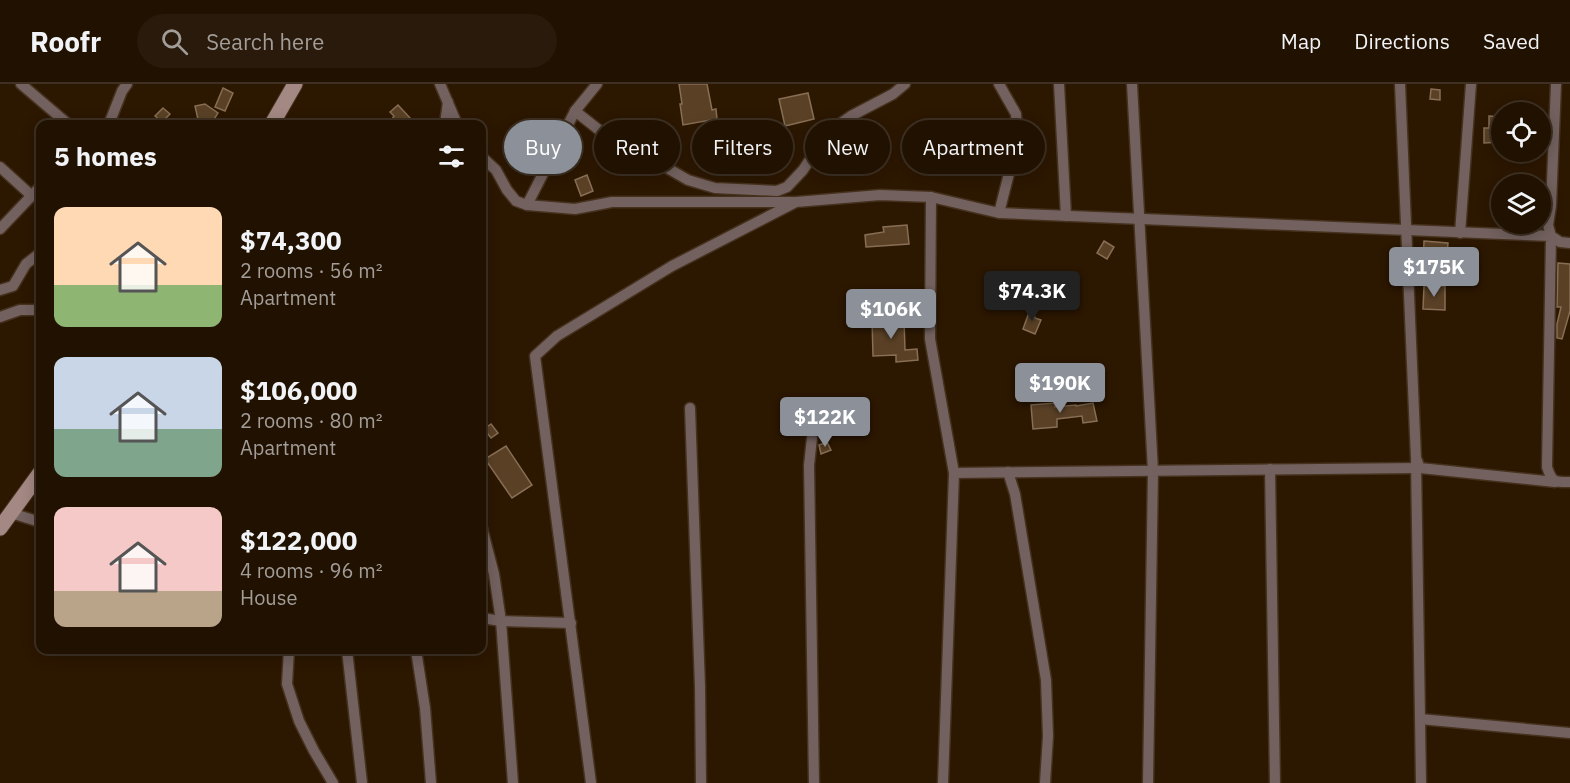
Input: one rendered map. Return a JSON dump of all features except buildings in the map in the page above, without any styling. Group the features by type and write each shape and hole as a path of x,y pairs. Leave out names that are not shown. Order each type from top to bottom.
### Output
{"main road":[{"path":"275,120 295,84"},
{"path":"4,521 36,478"}],"street":[{"path":"21,84 63,120"},
{"path":"111,120 122,91 128,84"},
{"path":"440,84 455,120"},
{"path":"527,205 574,111 597,84"},
{"path":"574,111 599,130 687,180 715,188 777,191 787,187 803,170 828,132 851,116 893,94 905,84"},
{"path":"999,84 1016,114 1017,138 999,213"},
{"path":"1059,84 1066,216"},
{"path":"1132,84 1154,471 1148,783"},
{"path":"1400,84 1417,465 1421,783"},
{"path":"1460,233 1470,84"},
{"path":"1555,482 1550,478 1547,467 1551,236 1548,225 1551,206 1556,84"},
{"path":"446,120 448,101"},
{"path":"486,161 496,170 516,201 527,205 575,209 612,202 796,202 880,195 930,197 999,213 1551,236 1560,242 1570,243"},
{"path":"0,167 32,196"},
{"path":"0,229 36,192"},
{"path":"930,197 930,339 954,473 944,783"},
{"path":"591,783 535,356 557,336 672,266 796,202"},
{"path":"0,290 13,286 26,264 36,256"},
{"path":"0,318 20,310 36,310"},
{"path":"690,408 700,687 701,783"},
{"path":"812,438 809,465 814,783"},
{"path":"954,473 1417,465 1570,482"},
{"path":"1269,469 1275,783"},
{"path":"1008,472 1014,494 1046,680 1048,736 1045,783"},
{"path":"4,521 36,522"},
{"path":"486,543 494,574 501,621 513,783"},
{"path":"486,619 571,623"},
{"path":"289,654 287,684 299,721 333,783"},
{"path":"347,654 362,783"},
{"path":"417,654 425,708 431,783"},
{"path":"1420,719 1570,733"}]}
